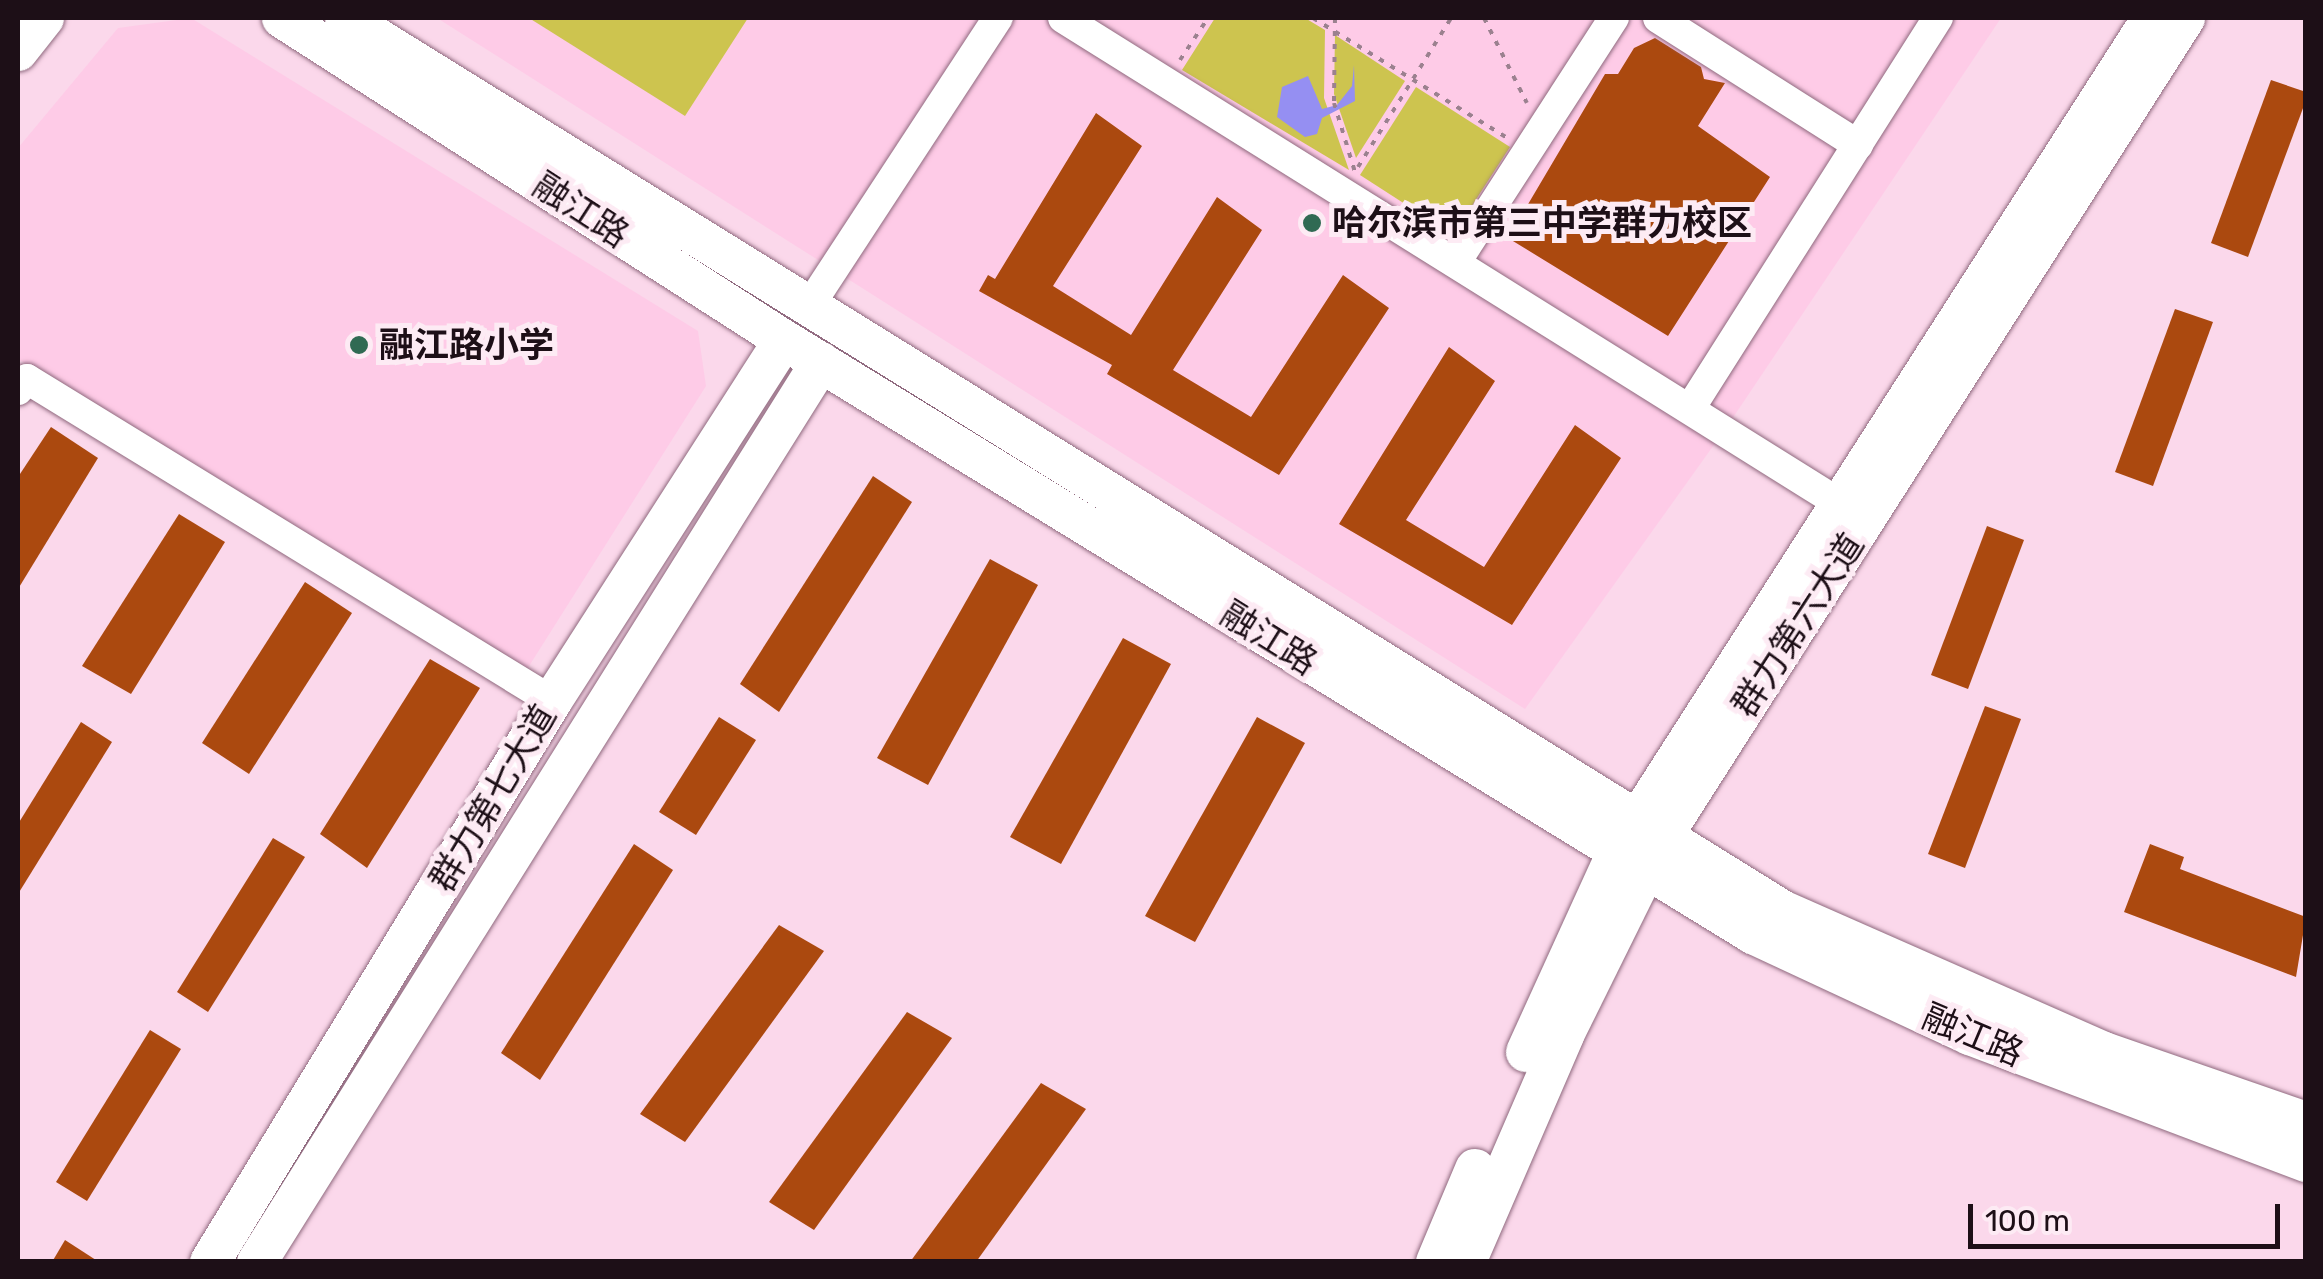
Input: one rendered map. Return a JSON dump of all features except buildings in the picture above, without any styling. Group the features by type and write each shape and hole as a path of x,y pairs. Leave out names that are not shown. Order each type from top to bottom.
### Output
{"main road":[{"path":"18,51 44,18"},
{"name":"融江路","path":"282,18 784,340 1639,846 1976,1000 2306,1122"},
{"name":"融江路","path":"345,18 808,308 1639,846 1753,934 1970,1035 2306,1162"},
{"name":"群力第六大道","path":"1436,1262 1639,846 1838,504 2152,18"},
{"name":"群力第六大道","path":"1466,1262 1639,846 2186,18"},
{"name":"群力第七大道","path":"210,1262 552,702 784,340"},
{"name":"群力第七大道","path":"256,1262 822,362"}],"lane":[{"path":"808,308 998,18"},
{"path":"1063,18 1166,82 1350,180 1456,262 1691,407 1838,504"},
{"path":"1456,262 1614,18"},
{"path":"1658,18 1858,145"},
{"path":"1691,407 1938,18"},
{"path":"18,390 27,379 552,702"}],"path":[{"path":"1166,82 1208,18"},
{"path":"1314,18 1413,80 1533,140"},
{"path":"1335,18 1334,103 1350,180"},
{"path":"1350,180 1451,18"},
{"path":"1484,18 1533,140"}],"shaded area":[{"name":"融江路小学","path":"191,18 698,331 706,386 524,674 18,359 18,148 118,28"},
{"name":"哈尔滨市第三中学群力校区","path":"437,18 2001,18 1726,428 1525,709"},
{"path":"529,18 748,18 685,116"},
{"path":"1215,18 1305,18 1325,30 1324,98 1349,170 1182,70"},
{"path":"1335,35 1405,81 1356,158 1334,94"},
{"path":"1354,65 1355,101 1322,118 1317,134 1305,137 1277,117 1282,87 1308,76 1322,109 1337,105 1352,86"},
{"path":"1416,87 1510,147 1453,235 1360,175"}],"place":[{"name":"哈尔滨市第三中学群力校区","path":"1312,223"},
{"name":"融江路小学","path":"359,345"}]}
